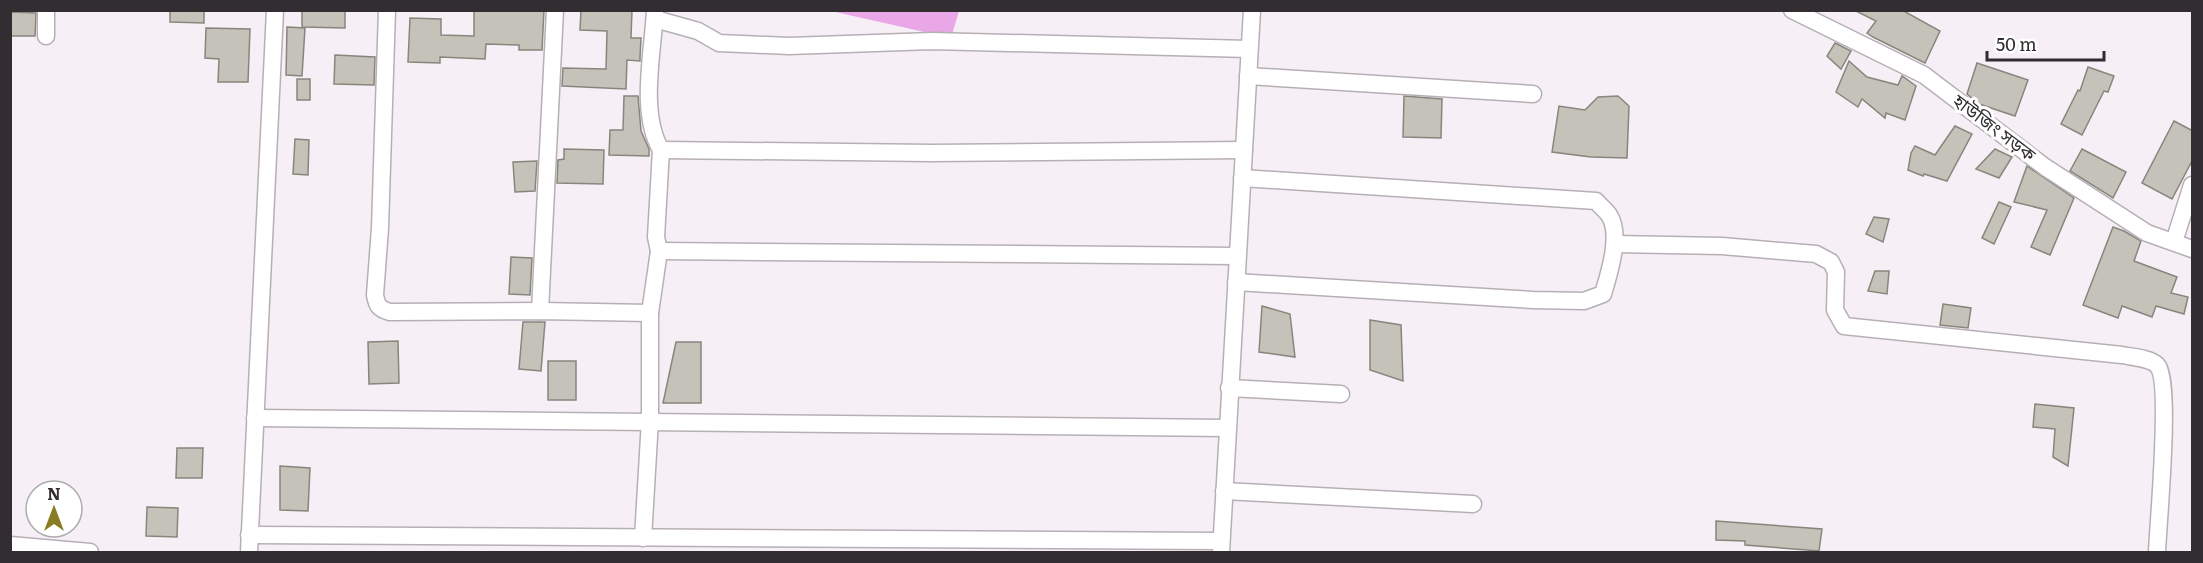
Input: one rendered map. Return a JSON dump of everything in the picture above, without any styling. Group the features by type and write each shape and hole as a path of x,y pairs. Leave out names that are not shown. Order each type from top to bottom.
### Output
{"street":[{"path":"46,10 46,36"},
{"path":"249,552 275,10"},
{"path":"387,10 376,305 390,312 540,311 650,314"},
{"path":"540,311 555,10"},
{"path":"249,535 644,538 1220,547 1252,10"},
{"name":"হাউজিং সড়ক","path":"1792,10 1924,75 2045,167 2147,234 2193,249"},
{"path":"644,538 650,420 650,314 659,251 656,237 661,150 650,121 655,15 698,31 719,43 789,46 932,41 1250,49"},
{"path":"1248,76 1533,94"},
{"path":"661,150 931,153 1244,150"},
{"path":"1236,282 1584,301 1603,294 1610,273 1615,244 1611,217 1596,201 1242,178"},
{"path":"2174,242 2193,185"},
{"path":"1615,244 1722,246 1816,254 1831,262 1836,272 1835,310 1844,326 2111,354 2153,362 2162,372 2164,421 2157,552"},
{"path":"659,251 1237,256"},
{"path":"1230,387 1341,394"},
{"path":"255,418 650,420 1227,428"},
{"path":"1224,491 1473,504"},
{"path":"10,545 90,552"}],"shaded area":[{"path":"831,11 959,11 951,38"}],"building":[{"path":"170,10 204,10 204,23 170,22"},
{"path":"302,10 345,10 345,28 302,27"},
{"path":"474,10 544,10 542,50 519,50 519,45 486,44 485,59 440,57 440,63 408,62 410,18 441,19 441,35 474,36"},
{"path":"581,10 632,10 631,38 641,38 640,61 627,60 626,89 562,86 563,68 606,69 607,31 580,30"},
{"path":"1854,10 1902,10 1940,31 1925,63 1867,33 1876,21"},
{"path":"10,12 36,13 35,36 10,36"},
{"path":"287,27 305,28 302,76 286,75"},
{"path":"206,28 250,29 248,82 218,82 219,59 205,58"},
{"path":"1835,43 1851,51 1841,69 1827,56"},
{"path":"335,55 375,57 374,85 334,84"},
{"path":"1849,61 1867,77 1898,85 1902,76 1916,86 1905,120 1886,113 1885,118 1862,99 1858,107 1836,92"},
{"path":"1977,63 2028,80 2015,116 1979,104 1967,94"},
{"path":"2088,67 2114,76 2108,92 2104,91 2082,135 2061,124 2078,90 2080,91"},
{"path":"297,79 310,79 310,100 297,100"},
{"path":"624,96 638,96 641,131 649,149 649,156 609,155 610,130 623,130"},
{"path":"1404,96 1442,99 1441,138 1403,137"},
{"path":"1618,96 1629,106 1627,158 1591,157 1552,152 1559,106 1585,110 1598,97"},
{"path":"2174,121 2193,131 2193,159 2172,199 2142,183"},
{"path":"1955,126 1972,134 1947,181 1908,170 1911,153 1915,146 1935,155"},
{"path":"295,139 309,140 308,175 293,174"},
{"path":"564,149 604,150 603,184 557,183 558,160 564,159"},
{"path":"1995,149 2012,157 1999,178 1976,169"},
{"path":"2082,149 2126,172 2113,198 2070,171"},
{"path":"537,161 535,191 515,192 513,162"},
{"path":"2027,166 2074,198 2050,255 2031,247 2047,210 2014,202"},
{"path":"1999,202 2011,207 1994,244 1982,238"},
{"path":"1874,217 1889,219 1883,242 1866,234"},
{"path":"2113,227 2141,241 2134,261 2177,277 2171,293 2188,297 2184,314 2156,306 2152,317 2122,306 2118,318 2083,305"},
{"path":"511,257 532,258 530,295 509,294"},
{"path":"1875,271 1889,271 1887,294 1868,291"},
{"path":"1943,304 1971,308 1968,328 1940,325"},
{"path":"1262,306 1290,314 1295,357 1259,352"},
{"path":"1370,320 1401,325 1403,381 1370,370"},
{"path":"523,322 545,322 541,371 519,369"},
{"path":"398,341 399,383 369,384 368,342"},
{"path":"676,342 701,342 701,403 663,403"},
{"path":"548,361 576,361 576,400 548,400"},
{"path":"2035,404 2074,408 2068,466 2053,457 2055,429 2033,427"},
{"path":"177,448 203,448 202,478 176,478"},
{"path":"280,466 310,468 308,511 280,510"},
{"path":"147,507 178,508 177,537 146,536"},
{"path":"1716,521 1822,529 1819,551 1745,545 1745,541 1716,540"}]}
